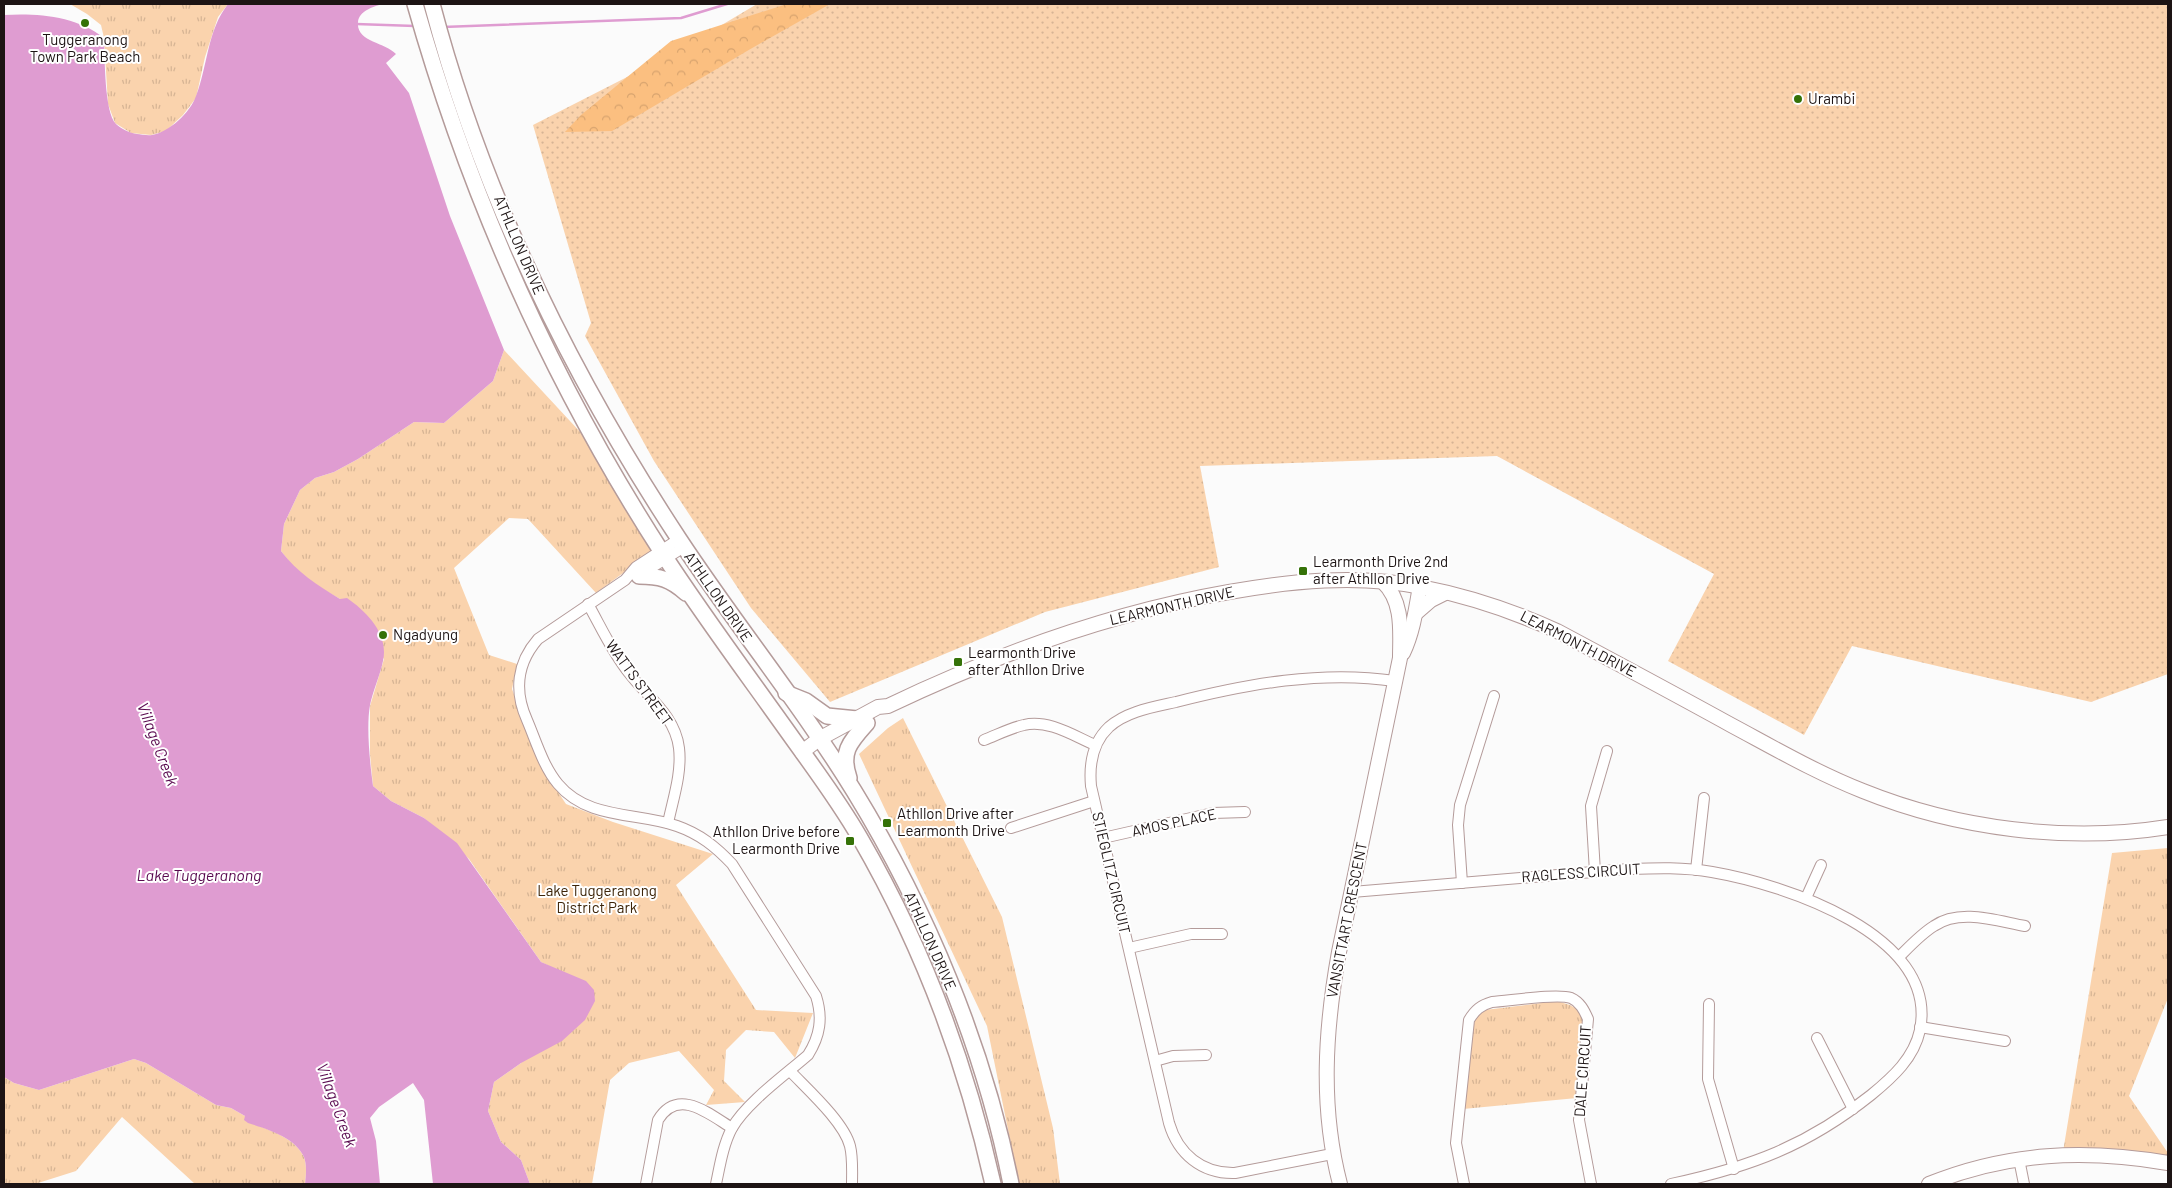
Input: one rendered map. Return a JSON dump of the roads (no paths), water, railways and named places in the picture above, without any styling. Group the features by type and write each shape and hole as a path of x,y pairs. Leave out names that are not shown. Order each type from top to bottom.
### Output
{"main road":[{"name":"ATHLLON DRIVE","path":"415,4 449,114 477,190 533,321 565,387 664,554 859,837 915,946 955,1048 972,1101 993,1184"},
{"name":"ATHLLON DRIVE","path":"433,7 470,125 495,190 555,327 598,408 681,543 852,787 876,828 909,892 951,986 979,1064 995,1118 1011,1184"},
{"path":"632,578 657,576 672,582 696,602"},
{"path":"786,693 806,701 827,716 862,721 845,755 845,767 852,787"}],"street":[{"path":"681,543 632,578 588,604 538,639 528,650 522,664 519,680 524,713 549,771 558,784 570,796 590,808 668,823 695,833 711,844 732,864 816,996 820,1018 817,1038 808,1055 744,1112 732,1128 726,1143 716,1184"},
{"path":"632,578 636,567 664,554"},
{"name":"LEARMONTH DRIVE","path":"802,752 862,721 882,714 888,706 944,679 1006,654 1069,632 1134,613 1200,597 1267,585 1336,580 1384,582 1420,586 1470,598 1540,623 1792,758 1846,784 1890,801 1957,819 2033,830 2081,832 2168,827"},
{"name":"VANSITTART CRESCENT","path":"1340,1184 1332,1154 1326,1104 1327,1038 1333,986 1400,658 1400,625 1397,606 1394,594 1384,582"},
{"name":"VANSITTART CRESCENT","path":"1400,658 1408,642 1416,613 1420,586"},
{"path":"1416,613 1431,600 1445,593"},
{"name":"WATTS STREET","path":"588,604 614,652 629,674 662,710 671,724 677,740 679,764 668,823"},
{"name":"STIEGLITZ CIRCUIT","path":"1332,1154 1222,1174 1208,1170 1189,1157 1179,1146 1172,1132 1128,948 1094,801 1090,772 1095,745 1108,727 1120,718 1192,698 1300,679 1338,677 1395,681"},
{"path":"1462,883 1458,825 1460,805 1494,696"},
{"path":"984,740 1026,724 1041,724 1056,728 1095,745"},
{"path":"1595,872 1591,806 1607,751"},
{"path":"1696,870 1704,798"},
{"path":"1011,828 1094,801"},
{"name":"AMOS PLACE","path":"1103,838 1213,812 1245,812"},
{"path":"1806,898 1821,865"},
{"name":"RAGLESS CIRCUIT","path":"1352,892 1595,872 1662,868 1696,870 1752,880 1806,898 1864,930 1899,957 1910,973 1921,1009 1920,1027 1912,1052 1902,1067 1853,1109 1797,1144 1766,1158 1734,1169 1685,1183 1670,1184"},
{"path":"1899,957 1934,925 1954,918 1976,918 2025,926"},
{"path":"1128,948 1191,934 1222,934"},
{"name":"DALE CIRCUIT","path":"1464,1184 1458,1160 1456,1135 1469,1020 1474,1011 1482,1005 1492,1002 1562,996 1577,1002 1583,1008 1588,1019 1579,1120 1591,1184"},
{"path":"1709,1004 1708,1079 1734,1169"},
{"path":"1920,1027 2006,1041"},
{"path":"1816,1038 1853,1109"},
{"path":"1155,1060 1174,1056 1206,1056"},
{"path":"790,1070 841,1127 850,1144 852,1184"},
{"path":"646,1184 658,1120 663,1112 671,1106 686,1104 697,1107 732,1128"},
{"path":"1929,1184 1966,1170 2019,1159 2070,1154 2118,1156 2168,1163"},
{"path":"2019,1159 2024,1184"}],"water":[{"name":"Lake Tuggeranong","path":"228,4 382,4 367,10 361,15 358,22 359,29 366,38 396,54 386,63 409,93 450,216 504,350 493,381 444,423 414,422 358,459 334,472 315,478 300,490 284,524 281,551 301,572 315,583 340,599 347,598 355,604 369,617 380,633 384,651 383,661 370,705 368,724 373,786 391,801 424,818 457,843 541,962 586,981 594,990 595,1001 585,1020 562,1041 521,1063 494,1082 488,1111 501,1142 521,1160 530,1184 433,1184 424,1100 413,1083 379,1107 370,1118 376,1141 380,1184 305,1184 305,1160 300,1150 294,1144 280,1135 248,1123 244,1120 245,1116 231,1108 216,1105 146,1063 134,1059 39,1090 14,1083 4,1077 4,15 56,18 82,25 104,38 107,97 112,118 120,128 134,133 150,135 159,133 172,126 189,109 200,84 216,25"}],"waterway":[{"path":"443,27 681,18 727,4"},
{"path":"356,24 415,26"}],"place":[{"name":"Tuggeranong Town Park Beach","path":"85,23"},
{"name":"Urambi","path":"1798,99"},
{"name":"Learmonth Drive 2nd after Athllon Drive","path":"1303,571"},
{"name":"Ngadyung","path":"383,635"},
{"name":"Learmonth Drive after Athllon Drive","path":"958,662"},
{"name":"Athllon Drive after Learmonth Drive","path":"887,823"},
{"name":"Athllon Drive before Learmonth Drive","path":"850,841"}],"water label":[{"name":"Village Creek","path":"158,744"},
{"name":"Village Creek","path":"337,1105"}],"park label":[{"name":"Lake Tuggeranong District Park","path":"597,900"}]}
